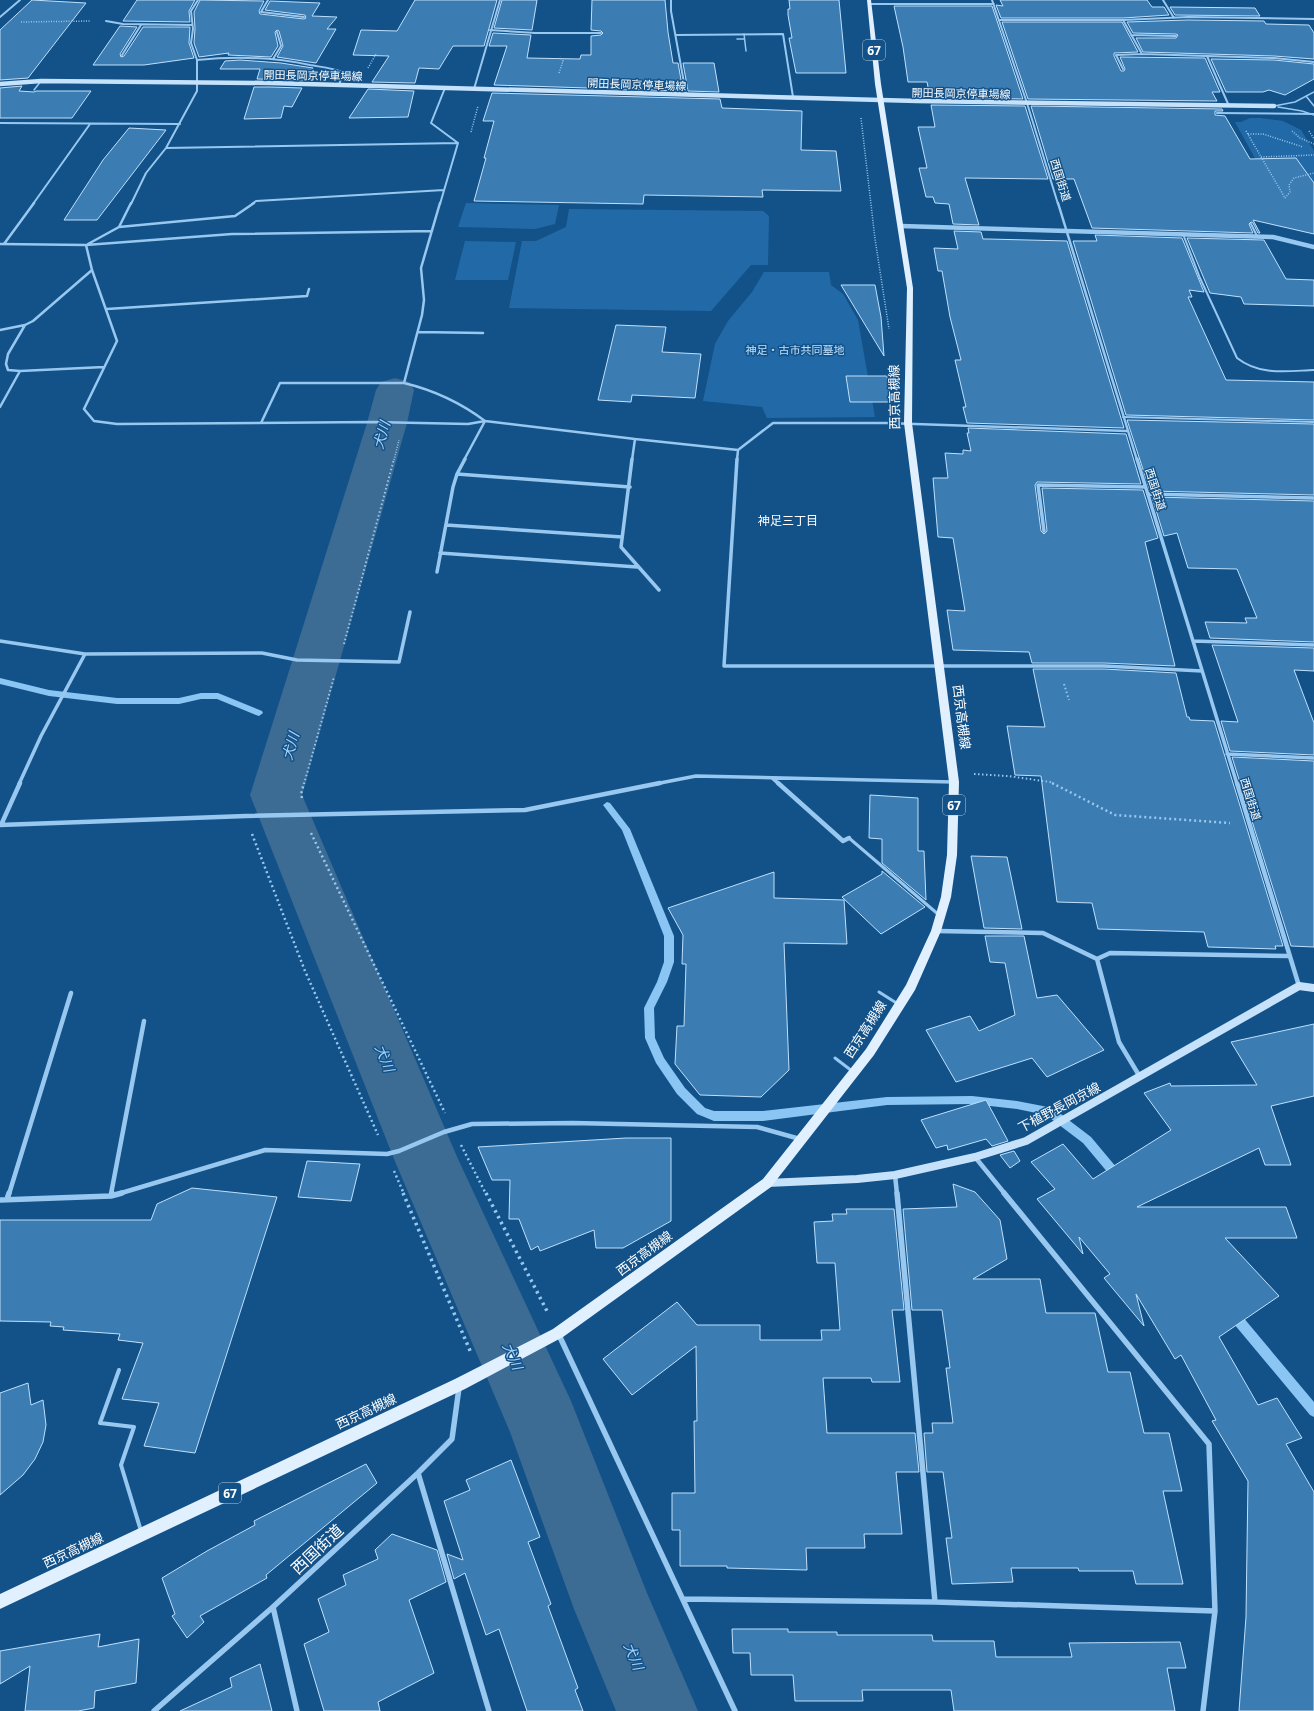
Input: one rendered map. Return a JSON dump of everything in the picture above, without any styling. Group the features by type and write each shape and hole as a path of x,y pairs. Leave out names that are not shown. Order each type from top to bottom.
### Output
{"main road":[{"name":"西京高槻線","path":"0,1602 460,1384 558,1333 768,1183 870,1052 911,987 936,931 946,897 952,855 954,777 908,424 910,288 881,100 869,2"},
{"name":"開田長岡京停車場線","path":"0,84 41,81 199,82 881,100 1274,106"},
{"path":"1299,986 1314,988"},
{"name":"下植野長岡京線","path":"768,1183 857,1179 895,1175 975,1157 1026,1141 1140,1078 1299,986"}],"street":[{"path":"0,17 20,0"},
{"path":"119,227 146,173 166,148 197,91 199,82 197,60 191,43 191,11 198,0"},
{"path":"268,0 260,12 304,17"},
{"path":"474,89 500,0"},
{"path":"671,0 686,94"},
{"name":"西国街道","path":"992,0 1028,103 1127,431 1148,494 1299,986"},
{"path":"1164,0 1174,18"},
{"path":"869,2 994,4"},
{"path":"999,20 1123,20 1174,18 1314,19"},
{"path":"1123,20 1142,54"},
{"path":"106,21 142,25 192,25"},
{"path":"122,55 142,25"},
{"path":"490,30 535,33 601,33"},
{"path":"273,58 281,46 277,32"},
{"path":"676,35 783,34 793,97"},
{"path":"1131,35 1176,36"},
{"path":"1123,69 1116,56 1142,54 1274,58 1314,62"},
{"path":"1206,56 1229,106"},
{"path":"197,60 228,57 273,58 341,70 343,72 339,85"},
{"path":"445,88 431,123 458,143"},
{"path":"1217,113 1314,115"},
{"path":"0,123 180,124"},
{"path":"4,244 90,124"},
{"path":"166,148 458,143"},
{"path":"404,383 418,332 424,300 421,268 458,143"},
{"path":"86,245 119,227 235,216 256,201 444,190"},
{"path":"901,226 1257,236 1273,237 1314,247"},
{"path":"0,244 86,245 232,234 432,231"},
{"path":"86,245 92,270 117,341 84,409 94,421 117,424 373,422 468,424 485,421 738,450 773,423 908,424 1127,431"},
{"path":"0,330 33,322 92,270"},
{"path":"107,309 307,296 309,289"},
{"path":"25,325 8,354 6,364 8,370 20,371 104,367"},
{"path":"418,332 483,333"},
{"path":"0,407 20,371"},
{"path":"261,423 280,383 404,383 422,386 475,414 485,421"},
{"path":"437,572 453,487 457,474 485,421"},
{"path":"635,439 630,487 621,547 637,567 659,590"},
{"path":"738,450 724,666 1104,666 1202,671"},
{"path":"457,474 630,487"},
{"path":"1044,531 1038,485 1145,487"},
{"path":"1148,494 1314,498"},
{"path":"446,524 622,537"},
{"path":"440,553 637,567"},
{"path":"0,641 85,654 262,653 297,660 399,662 410,612"},
{"path":"1193,641 1314,645"},
{"path":"85,654 62,700 41,736 1,825 246,816 525,810 696,776 772,778 954,777"},
{"path":"1227,754 1314,758"},
{"path":"772,778 843,841 849,838"},
{"path":"936,931 1042,933 1097,959 1119,1042 1140,1078"},
{"path":"1097,959 1110,953 1289,956"},
{"path":"6,1199 71,993"},
{"path":"111,1196 144,1021"},
{"path":"0,1200 111,1196 265,1150 387,1154 399,1151 444,1132 472,1124 574,1123 757,1127 802,1139"},
{"path":"975,1157 1209,1444 1215,1611 1203,1711"},
{"path":"895,1175 935,1602"},
{"path":"558,1333 735,1711"},
{"name":"西国街道","path":"154,1711 273,1607 418,1473 452,1439 460,1384"},
{"path":"418,1473 489,1711"},
{"path":"683,1599 935,1602 1215,1611"},
{"path":"273,1607 297,1711"}],"lane":[{"path":"744,34 746,51"},
{"path":"737,39 744,39"},
{"path":"34,90 41,81"},
{"path":"1274,106 1290,104 1314,92"},
{"path":"1306,96 1314,106"},
{"path":"1274,106 1295,109 1314,115"},
{"path":"1251,224 1257,236"},
{"path":"1183,234 1200,278 1237,358 1246,365 1261,370 1314,370"},
{"path":"1123,417 1314,422"},
{"path":"849,838 940,917"},
{"path":"879,992 899,1005"},
{"path":"835,1058 854,1073"},
{"path":"119,1370 100,1423 134,1427 121,1465 142,1534"}],"path":[{"path":"21,22 106,21"},
{"path":"366,71 376,54"},
{"path":"558,74 563,61 560,57"},
{"path":"861,114 871,210 888,329"},
{"path":"1245,128 1285,198 1290,192 1289,185 1294,178 1314,173"},
{"path":"1248,134 1263,134 1303,147"},
{"path":"1300,138 1314,144"},
{"path":"1261,157 1314,155"},
{"path":"404,423 302,794 303,815 453,1129 558,1333"},
{"path":"954,777 1008,776 1050,782 1115,815 1249,825"},
{"path":"246,816 305,971 387,1154 480,1373"}],"green space":[{"path":"1250,118 1283,121 1301,130 1314,151 1314,202 1276,196 1235,122 1241,122"},
{"path":"466,203 559,205 555,224 535,229 458,227"},
{"path":"569,209 763,211 769,216 768,265 751,265 711,311 509,308 522,241 536,241 566,227"},
{"path":"465,241 516,242 508,280 455,280"},
{"name":"神足・古市共同墓地","path":"764,272 829,272 831,285 843,294 858,320 875,417 767,418 762,407 703,401 715,344 728,321 752,292"}],"building":[{"path":"32,0 86,3 28,78 0,80 0,30"},
{"path":"137,0 195,0 189,11 190,22 123,21"},
{"path":"200,0 264,1 259,11 260,14 304,19 306,18 305,15 265,10 270,1 320,3 312,16 337,17 327,29 336,29 316,63 277,57 283,46 279,31 277,30 275,32 278,46 271,57 228,55 229,53 199,57 194,43 194,12"},
{"path":"415,0 497,0 484,46 453,46 439,69 419,68 415,83 372,82 389,56 353,55 361,30 397,31"},
{"path":"502,0 537,0 532,30 494,28"},
{"path":"592,0 665,0 673,63 678,63 683,91 494,85 507,46 489,46 493,33 531,35 527,58 580,59 581,55 591,55 591,36 601,35 603,33 601,31 591,30"},
{"path":"789,0 839,0 846,73 796,73 789,38 792,38 788,15 788,9 790,9"},
{"path":"1000,0 1147,0 1152,7 1164,7 1169,15 1123,18 1001,18 996,5 1003,6"},
{"path":"894,6 992,6 1023,99 930,97 927,82 908,82 903,47"},
{"path":"1170,7 1255,8 1260,16 1175,15"},
{"path":"1188,20 1264,21 1266,24 1309,25 1314,33 1314,59 1274,56 1143,52 1136,38 1176,38 1178,35 1133,33 1127,22"},
{"path":"1002,22 1122,22 1138,52 1114,53 1121,71 1124,71 1125,69 1120,57 1205,58 1220,92 1212,92 1217,101 1028,99"},
{"path":"120,26 137,27 120,54 121,57 124,56 143,27 190,27 189,43 194,58 144,65 93,65"},
{"path":"1211,59 1274,60 1314,64 1314,79 1285,95 1269,90 1263,92 1226,92"},
{"path":"240,60 281,63 313,68 307,80 257,79 260,69 220,69 225,61"},
{"path":"683,63 714,63 719,92 688,91"},
{"path":"22,86 19,91 91,91 72,118 0,118 0,88"},
{"path":"254,87 302,88 292,107 284,106 281,118 244,119"},
{"path":"368,89 414,91 408,117 349,118"},
{"path":"492,93 720,99 722,108 802,111 801,150 836,151 841,191 762,190 763,197 644,195 643,204 474,201 486,158 484,158 494,121 483,121"},
{"path":"931,105 1025,106 1048,179 965,178 979,225 953,224 949,204 935,203 933,197 926,197 919,168 927,168 918,127 935,127"},
{"path":"1031,106 1222,109 1223,111 1215,111 1215,115 1225,116 1250,159 1296,158 1314,183 1314,234 1253,220 1260,233 1258,233 1251,222 1249,224 1253,233 1092,228 1074,179 1053,179"},
{"path":"129,128 166,130 97,220 64,220 103,160"},
{"path":"954,231 981,232 983,239 1067,241 1124,428 967,423 963,407 966,407 955,360 961,360 950,317 942,271 938,271 934,248 958,249"},
{"path":"1095,235 1182,238 1204,292 1189,290 1192,297 1188,297 1226,380 1314,382 1314,420 1126,415 1073,241 1097,241"},
{"path":"1187,238 1264,240 1286,279 1314,280 1314,306 1244,304 1241,297 1210,293"},
{"path":"841,285 875,285 881,317 884,356"},
{"path":"616,325 666,327 662,352 701,354 695,398 632,395 631,402 598,400"},
{"path":"846,376 887,376 890,402 850,402"},
{"path":"1127,420 1314,424 1314,495 1150,491"},
{"path":"968,428 1126,434 1141,484 1037,482 1035,485 1041,531 1044,534 1047,531 1042,488 1143,490 1158,538 1145,542 1175,666 1104,663 1032,663 1029,652 953,650 947,610 965,611 953,538 938,537 933,478 948,478 945,453 963,454 963,450 971,451 967,433 969,433"},
{"path":"1152,497 1314,501 1314,642 1210,638 1205,622 1247,623 1245,618 1257,618 1237,569 1188,568 1177,533 1164,536"},
{"path":"1212,645 1314,648 1314,671 1294,670 1314,723 1314,755 1230,751 1221,721 1238,722"},
{"path":"1033,669 1104,669 1176,673 1187,717 1189,717 1190,720 1214,721 1283,946 1275,946 1276,949 1208,947 1204,932 1098,929 1092,903 1057,902 1041,776 1015,775 1007,726 1045,727"},
{"path":"1232,757 1314,761 1314,947 1291,946"},
{"path":"870,795 918,798 918,851 924,851 926,900 882,863 882,839 869,838"},
{"path":"971,856 1007,857 1022,929 984,928"},
{"path":"882,871 925,907 881,934 842,897 882,874"},
{"path":"774,872 774,898 844,900 847,944 784,943 789,1070 761,1097 700,1095 675,1064 677,1026 684,1026 686,964 682,964 683,935 668,908"},
{"path":"985,936 1024,936 1037,998 1057,995 1104,1050 1047,1077 1032,1058 956,1082 926,1030 970,1016 979,1031 1015,1015 1005,963 990,962"},
{"path":"1314,1024 1314,1096 1271,1106 1291,1165 1265,1165 1259,1148 1137,1207 1286,1207 1297,1238 1225,1238 1279,1296 1219,1337 1258,1405 1277,1398 1302,1438 1286,1444 1314,1492 1314,1711 1239,1711 1246,1617 1248,1481 1212,1421 1216,1420 1181,1355 1175,1359 1136,1294 1144,1326 1104,1278 1110,1274 1079,1237 1083,1254 1037,1199 1055,1189 1031,1162 1063,1144 1093,1179 1171,1130 1144,1093 1170,1083 1171,1086 1257,1085 1231,1042"},
{"path":"986,1100 1008,1141 992,1146 986,1139 948,1150 947,1145 936,1148 921,1120"},
{"path":"626,1138 671,1138 671,1221 623,1248 596,1248 594,1230 540,1251 538,1246 531,1250 519,1219 509,1219 510,1180 492,1180 478,1147"},
{"path":"1014,1151 1020,1161 1010,1168 1000,1155"},
{"path":"307,1161 360,1164 351,1201 298,1197"},
{"path":"953,1184 975,1192 1000,1220 1007,1259 973,1279 1040,1279 1046,1313 1095,1313 1108,1372 1130,1372 1144,1433 1169,1433 1182,1491 1163,1491 1183,1584 1136,1584 1133,1571 1079,1571 1078,1568 1011,1568 1013,1582 952,1584 946,1538 952,1538 943,1472 927,1472 924,1433 933,1433 932,1423 953,1423 946,1368 950,1368 942,1310 912,1310 903,1209 957,1207"},
{"path":"192,1188 277,1197 195,1453 144,1446 159,1403 122,1399 143,1343 118,1340 120,1334 63,1330 64,1327 50,1326 51,1322 0,1321 0,1220 151,1220 157,1204"},
{"path":"846,1209 894,1209 904,1310 892,1310 900,1382 872,1382 871,1378 823,1378 827,1433 915,1433 919,1472 896,1472 902,1534 864,1534 865,1548 806,1548 807,1570 727,1568 727,1566 680,1566 680,1530 672,1530 672,1493 695,1493 694,1421 697,1421 696,1346 632,1395 603,1359 677,1302 697,1325 760,1325 760,1340 822,1340 821,1330 840,1330 835,1263 817,1263 814,1222 833,1221 832,1214 847,1214"},
{"path":"28,1383 31,1405 43,1400 46,1425 43,1442 35,1459 23,1475 0,1495 0,1393"},
{"path":"511,1460 540,1537 528,1542 551,1604 548,1606 578,1688 575,1690 583,1711 527,1711 499,1629 486,1635 465,1573 454,1579 447,1554 463,1560 444,1501 470,1490 466,1480"},
{"path":"366,1464 377,1483 266,1575 267,1578 200,1616 204,1622 187,1638 172,1616 175,1614 162,1578 255,1525 254,1521"},
{"path":"392,1534 437,1550 446,1582 409,1600 434,1673 378,1702 380,1711 324,1711 304,1644 329,1632 318,1599 346,1585 343,1575 378,1559 375,1550"},
{"path":"732,1629 788,1629 788,1632 837,1632 837,1635 932,1635 933,1641 994,1641 996,1657 1072,1657 1069,1643 1180,1642 1186,1668 1167,1668 1175,1711 954,1711 951,1690 862,1690 863,1701 795,1701 793,1675 751,1675 750,1653 733,1653"},
{"path":"100,1634 98,1647 139,1639 136,1683 95,1691 94,1708 78,1711 25,1711 30,1666 0,1684 0,1651"},
{"path":"260,1664 272,1711 180,1711 232,1687 230,1678"}],"waterway":[{"name":"犬川","path":"395,390 387,423 276,795 426,1159 545,1427 614,1609 657,1711"},
{"path":"366,441 378,454"},
{"path":"0,681 49,693 117,701 179,701 201,696 218,696 259,713"},
{"path":"607,805 626,829 669,936 669,962 662,982 649,1008 650,1038 660,1060 681,1091 701,1111 714,1116 763,1116 887,1101 972,1100 1017,1105 1049,1111 1087,1140 1118,1177"},
{"path":"1233,1314 1314,1411"}],"district":[{"name":"神足三丁目","path":"788,520"}]}
